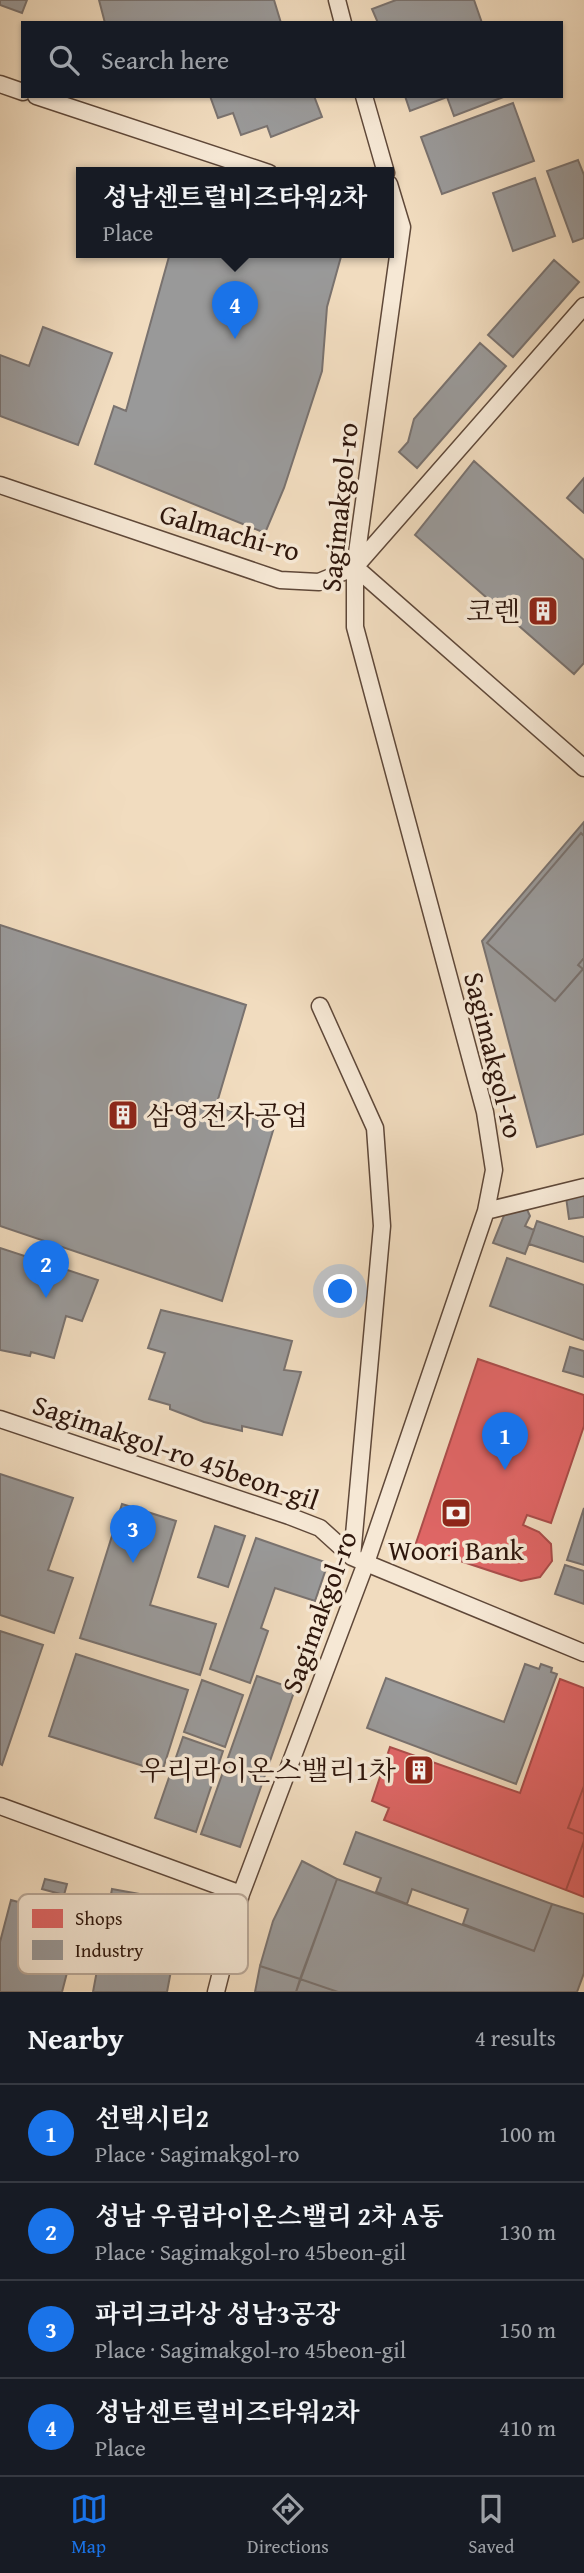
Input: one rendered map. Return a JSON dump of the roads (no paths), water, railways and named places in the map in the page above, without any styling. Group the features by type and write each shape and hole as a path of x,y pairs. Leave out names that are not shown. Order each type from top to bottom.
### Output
{"street":[{"path":"337,0 342,21"},
{"path":"0,84 21,91"},
{"path":"42,98 252,167"},
{"path":"365,98 384,167"},
{"name":"Sagimakgol-ro","path":"241,1894 486,1211 494,1170 485,1112 355,627 355,567 402,227 394,215"},
{"path":"584,306 355,567 584,768"},
{"name":"Galmachi-ro","path":"0,485 280,580 320,582 355,567"},
{"path":"320,1006 375,1128 381,1214 359,1560"},
{"path":"486,1211 584,1187"},
{"name":"Sagimakgol-ro 45beon-gil","path":"0,1419 320,1528 359,1560 584,1653"},
{"path":"0,1806 241,1894"},
{"name":"Sagimakgol-ro","path":"216,1992 221,1974"}],"place":[{"name":"성남센트럴비즈타워2차","path":"235,339"},
{"name":"코렌","path":"543,611"},
{"name":"삼영전자공업","path":"123,1115"},
{"name":"성남 우림라이온스밸리 2차 A동","path":"46,1298"},
{"name":"선택시티2","path":"505,1470"},
{"name":"Woori Bank","path":"456,1513"},
{"name":"파리크라상 성남3공장","path":"133,1563"},
{"name":"우리라이온스밸리1차","path":"419,1770"}]}
